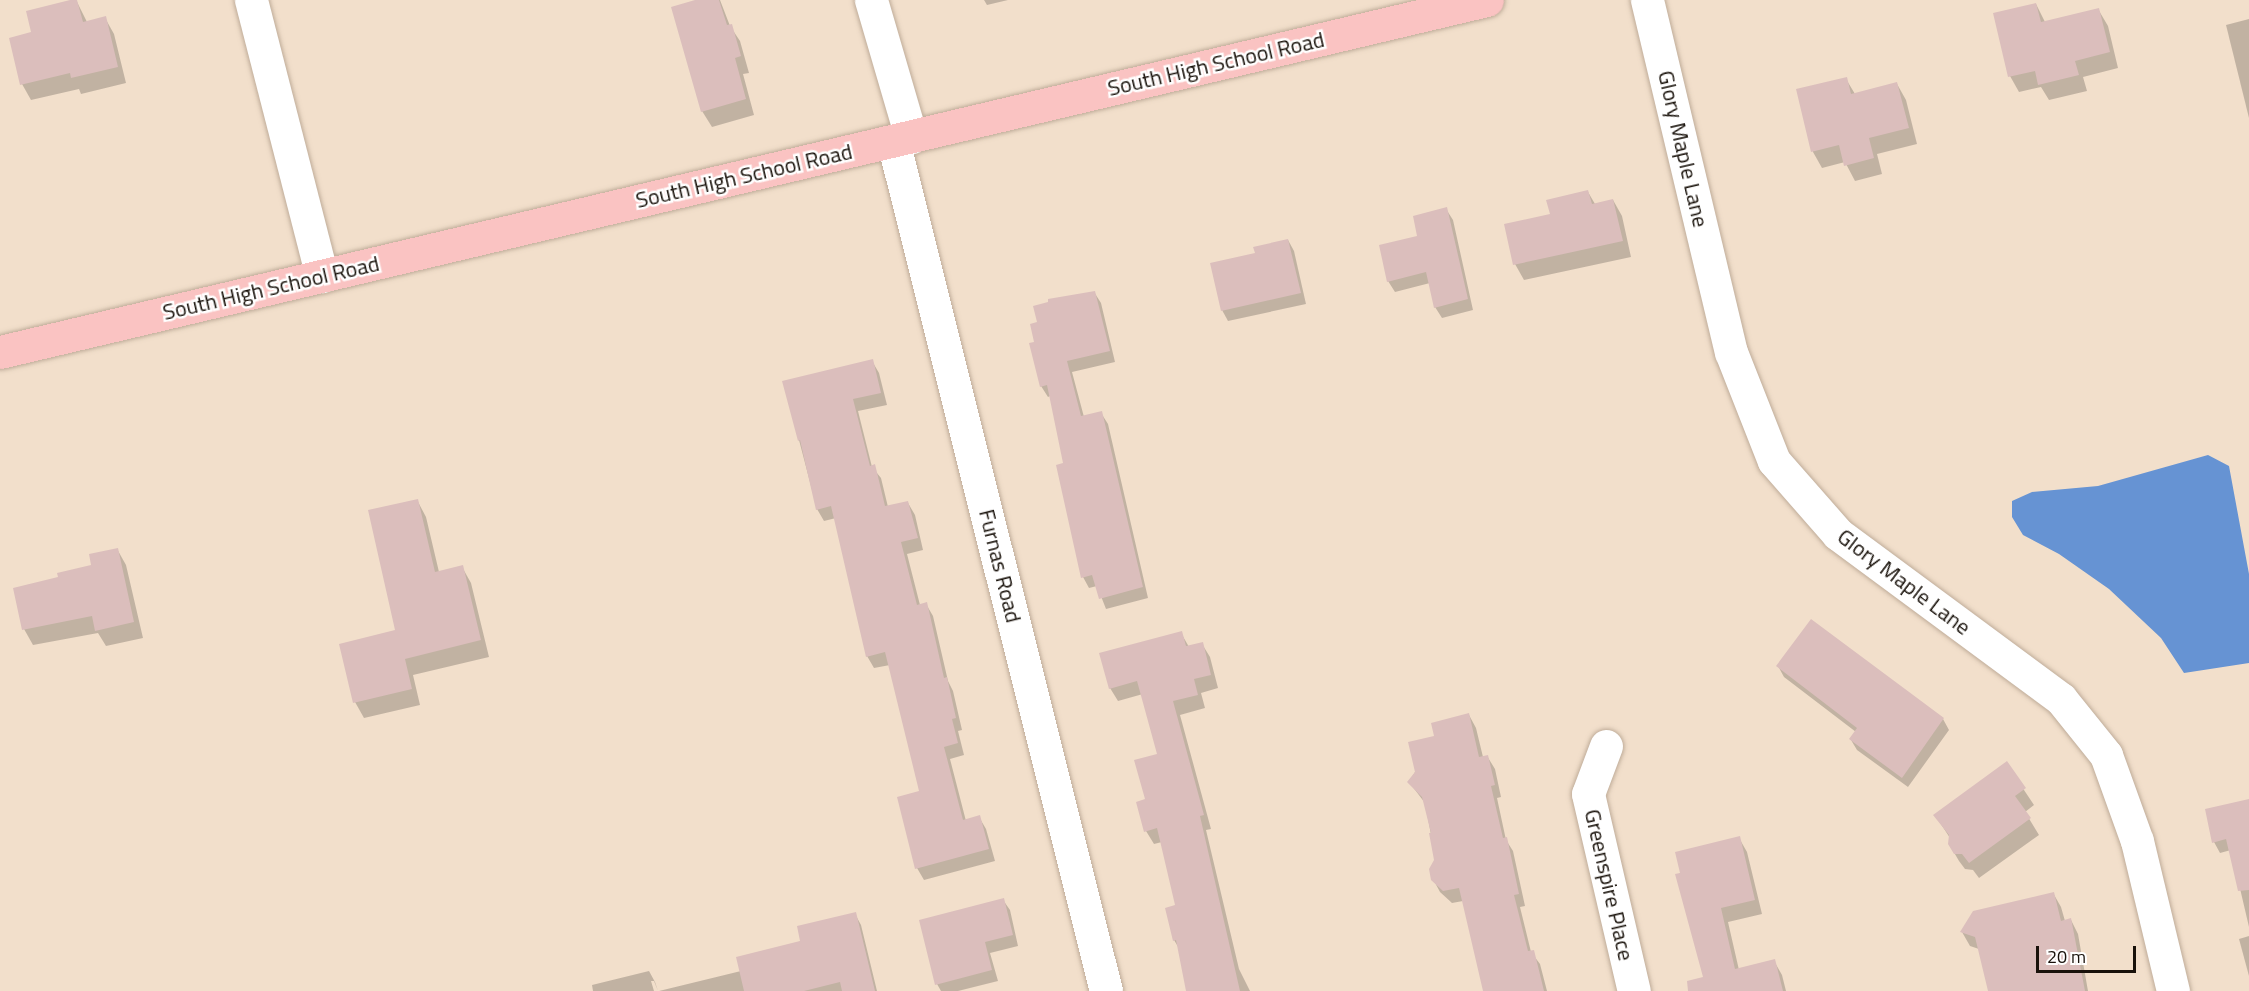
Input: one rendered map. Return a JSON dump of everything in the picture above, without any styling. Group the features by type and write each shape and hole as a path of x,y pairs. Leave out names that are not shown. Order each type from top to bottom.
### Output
{"main road":[{"name":"South High School Road","path":"0,352 1487,0"}],"street":[{"path":"251,0 322,276"},
{"name":"Furnas Road","path":"871,0 902,139 1106,991"},
{"name":"Glory Maple Lane","path":"1647,0 1731,352 1774,461 1838,534 2061,699 2106,755 2137,841 2173,991"},
{"name":"Greenspire Place","path":"1606,747 1588,794 1634,991"}],"water":[{"path":"2208,455 2229,466 2249,574 2249,663 2184,673 2161,638 2109,589 2059,554 2023,535 2012,517 2012,501 2032,492 2098,486"}],"building":[{"path":"77,0 83,22 106,16 118,67 71,78 70,73 20,85 9,38 31,32 26,11"},
{"path":"695,0 719,0 727,25 732,24 741,56 735,58 746,99 701,112 671,7"},
{"path":"2036,3 2041,22 2099,8 2110,52 2075,61 2079,75 2038,85 2035,71 2008,77 1993,13"},
{"path":"1847,77 1851,94 1897,82 1909,128 1869,138 1874,158 1844,166 1839,145 1811,152 1796,89"},
{"path":"1588,190 1592,204 1613,199 1623,241 1513,265 1504,224 1550,214 1546,200"},
{"path":"1447,207 1468,299 1434,308 1426,272 1387,282 1379,245 1417,236 1413,216"},
{"path":"1288,239 1301,293 1221,311 1210,263 1255,253 1253,247"},
{"path":"1095,291 1110,351 1067,361 1081,416 1102,411 1143,587 1099,599 1092,575 1081,578 1056,465 1063,463 1047,385 1040,387 1029,343 1034,342 1030,324 1037,322 1033,306 1048,302 1048,299"},
{"path":"873,359 881,393 853,399 870,466 875,464 885,506 908,501 918,538 901,542 917,605 927,602 944,678 947,677 956,718 952,719 958,743 944,747 963,820 980,815 989,849 915,869 897,797 919,791 885,652 866,657 831,506 816,510 800,440 798,441 782,381"},
{"path":"418,499 435,572 463,565 481,640 405,659 412,689 353,703 339,644 395,630 368,510"},
{"path":"118,548 134,622 95,631 92,616 22,630 13,588 58,577 57,573 91,565 89,554"},
{"path":"1811,619 1944,718 1902,778 1849,739 1857,728 1776,666"},
{"path":"1182,631 1186,646 1203,642 1211,675 1194,679 1198,695 1173,701 1204,815 1200,816 1240,991 1186,991 1176,940 1173,941 1165,908 1175,905 1157,828 1144,832 1136,802 1145,799 1134,760 1157,754 1137,681 1109,689 1099,653"},
{"path":"1469,713 1479,757 1488,755 1495,785 1491,786 1503,838 1507,837 1519,894 1514,895 1528,951 1534,950 1544,991 1483,991 1459,888 1443,891 1431,880 1429,869 1434,860 1429,833 1431,833 1422,797 1407,782 1415,772 1408,742 1434,736 1431,723"},
{"path":"2007,761 2026,788 2015,796 2031,818 1969,863 1962,854 1954,854 1948,844 1949,835 1933,815"},
{"path":"2249,799 2249,890 2238,891 2226,839 2212,843 2205,809"},
{"path":"1740,836 1755,900 1721,908 1735,969 1775,959 1783,991 1688,991 1687,981 1703,977 1675,874 1680,873 1675,852"},
{"path":"2054,892 2061,921 2071,918 2085,991 1988,991 1975,937 1960,932 1973,911"},
{"path":"1004,898 1013,935 985,942 992,970 935,985 919,920"},
{"path":"856,912 875,991 842,991 840,982 804,991 744,991 736,957 800,941 797,926"}]}
